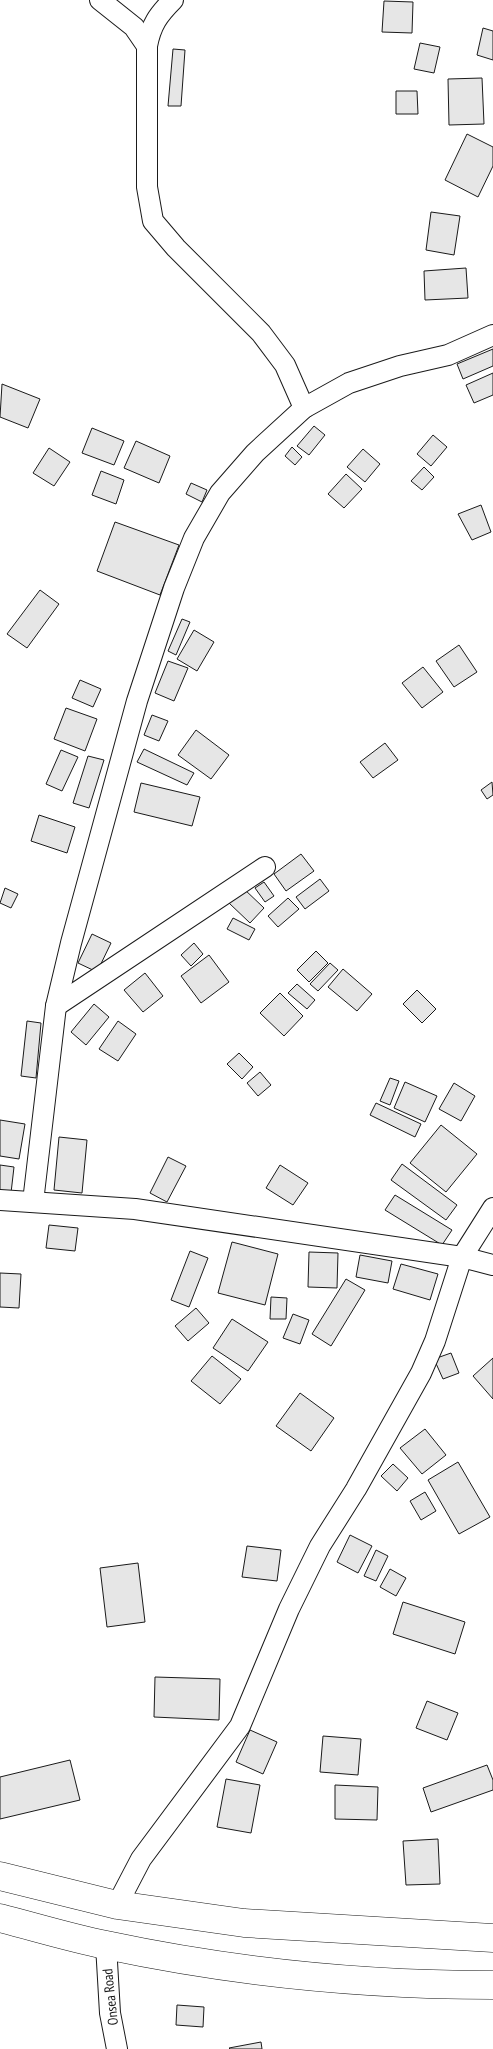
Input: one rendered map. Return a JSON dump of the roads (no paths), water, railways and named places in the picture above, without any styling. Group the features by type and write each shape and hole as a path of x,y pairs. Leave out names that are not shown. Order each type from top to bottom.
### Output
{"highway":[{"path":"0,1876 117,1905 244,1923 493,1938"},
{"path":"0,1918 106,1945 262,1971 427,1985 493,1985"}],"street":[{"path":"100,0 134,27 147,46"},
{"path":"173,0 156,18 151,28 147,46 147,187 153,221 176,248 261,333 285,365 304,408"},
{"path":"32,1202 56,1006 71,943 137,701 174,588 194,538 220,493 255,453 304,408 349,383 400,366 448,354 493,335"},
{"path":"56,1006 265,867"},
{"path":"0,1200 135,1209 462,1257 493,1265"},
{"path":"117,1905 141,1859 240,1726 289,1609 320,1546 356,1489 421,1373 435,1341 462,1257 493,1208"},
{"name":"Onsea Road","path":"106,1945 110,2014 118,2049"}]}
